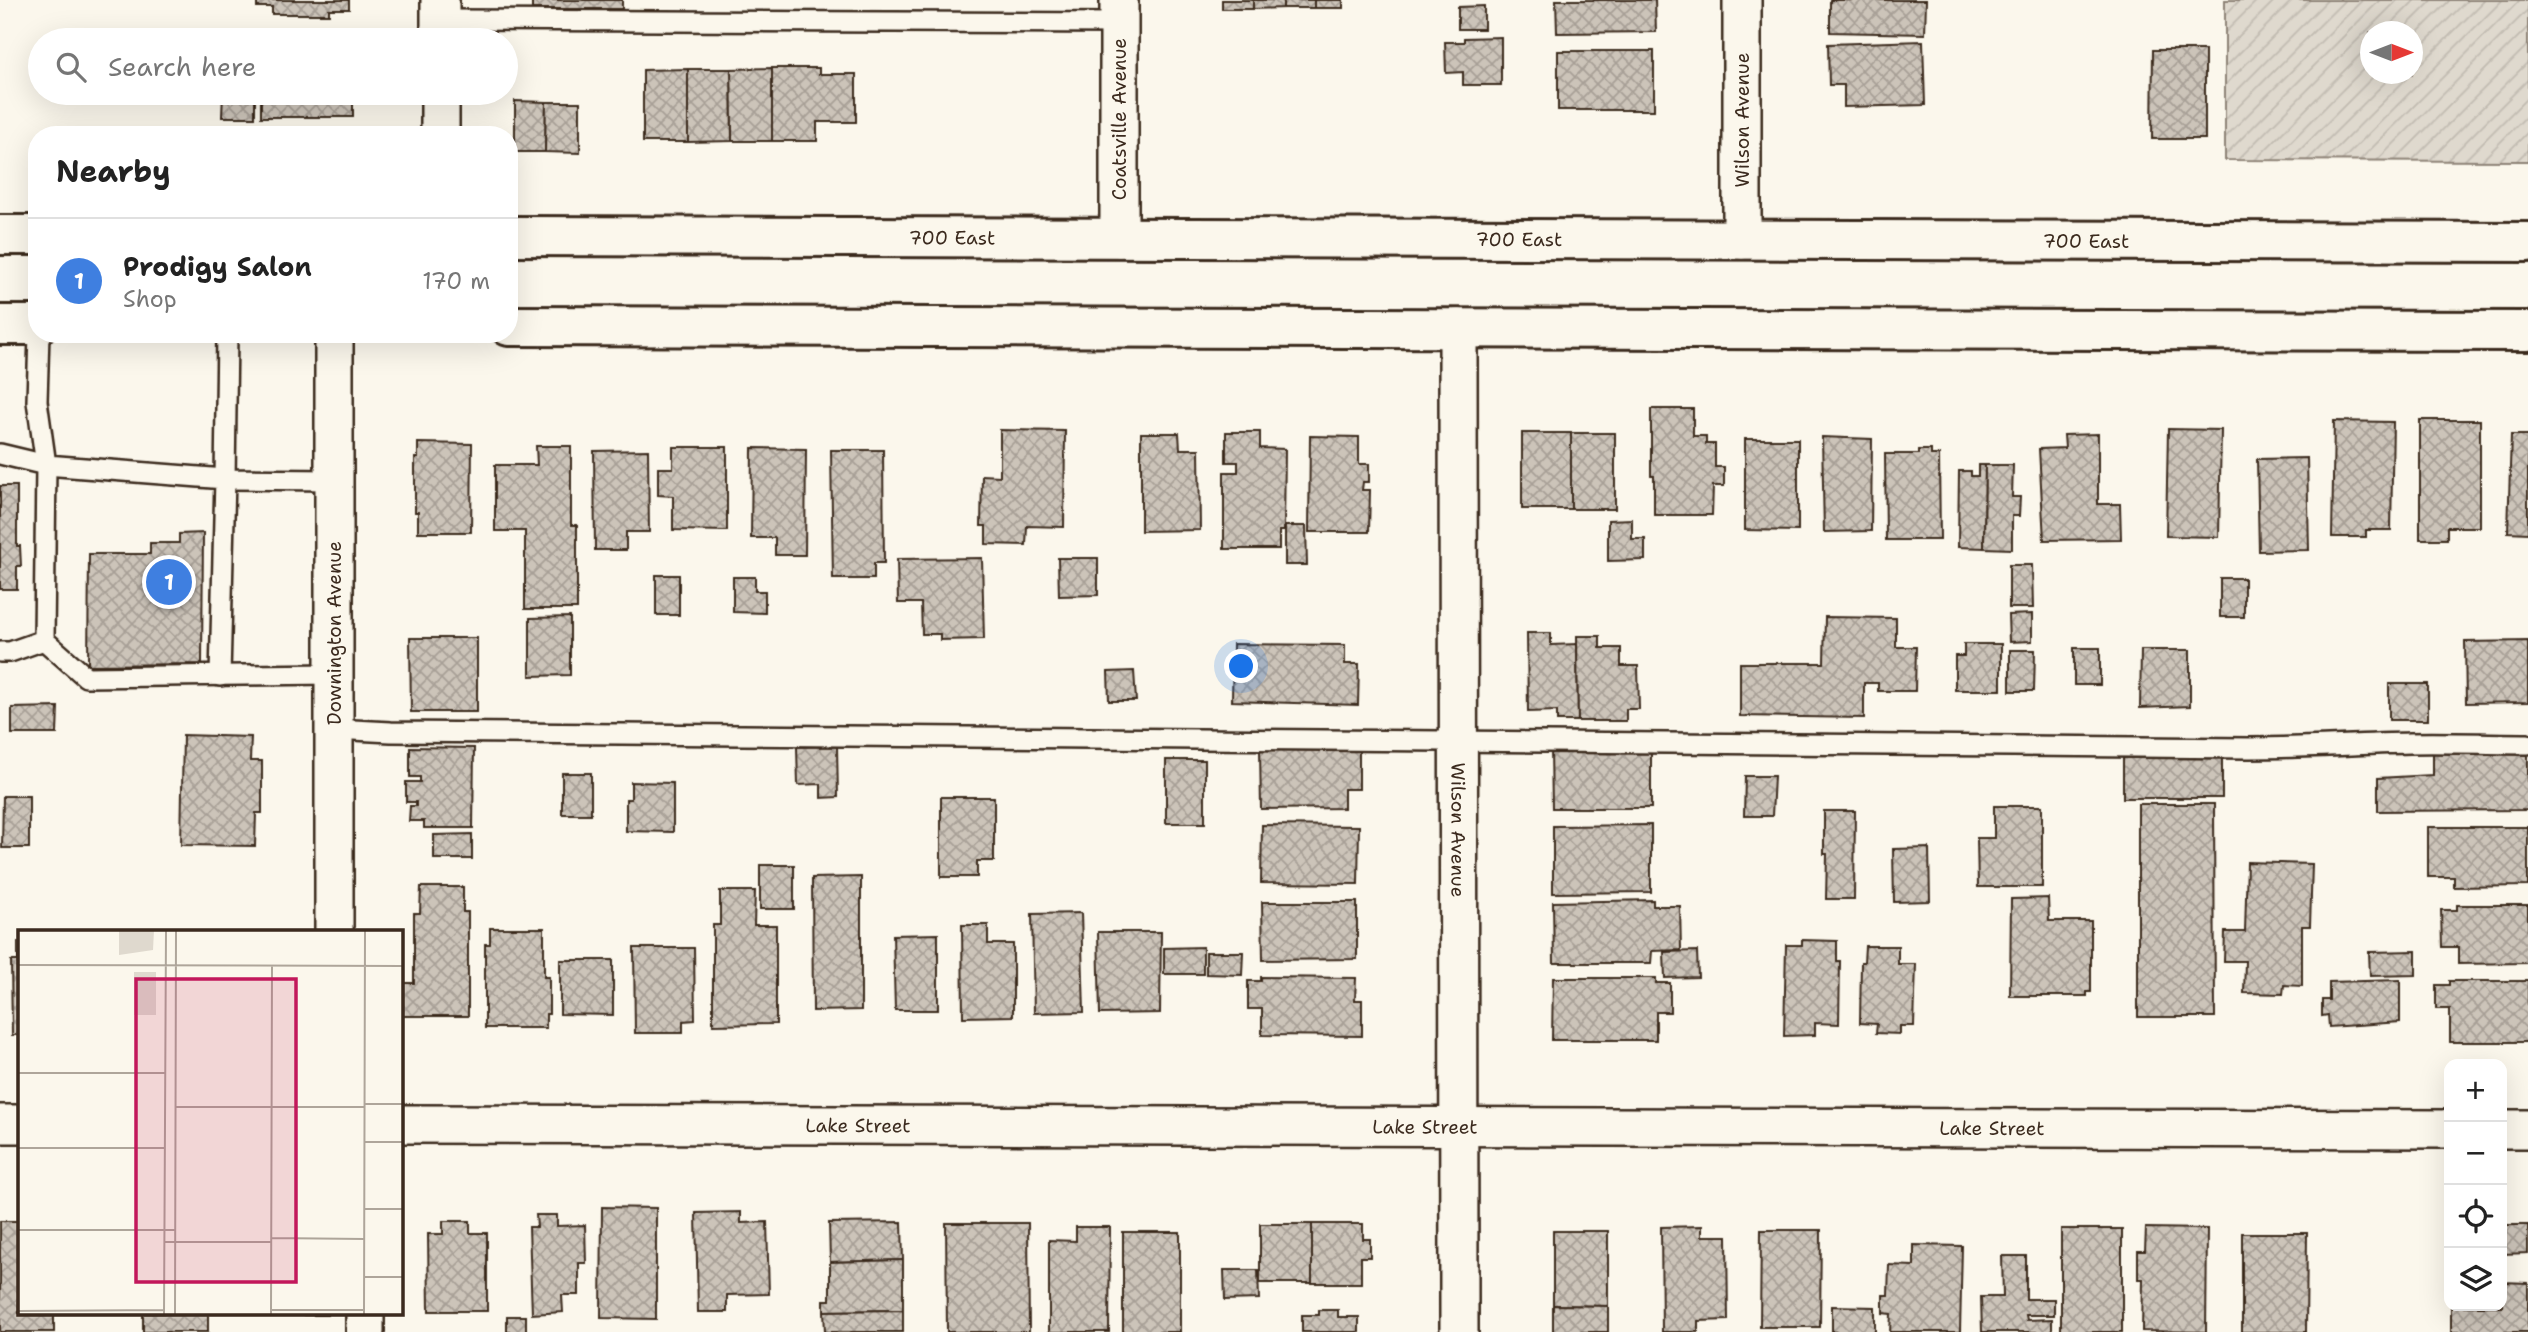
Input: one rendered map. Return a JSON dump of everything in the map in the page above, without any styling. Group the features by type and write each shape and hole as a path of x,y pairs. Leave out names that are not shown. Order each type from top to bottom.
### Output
{"main road":[{"path":"0,235 28,235"},
{"name":"700 East","path":"518,236 2528,242"},
{"path":"0,325 28,325"},
{"path":"518,326 2528,331"}],"street":[{"name":"Wilson Avenue","path":"1742,0 1742,240"},
{"name":"Coatsville Avenue","path":"1119,11 1119,238"},
{"path":"440,105 440,126"},
{"name":"Wilson Avenue","path":"1458,328 1459,1332"},
{"name":"Downington Avenue","path":"334,343 334,930"},
{"path":"0,1124 18,1124"},
{"name":"Lake Street","path":"402,1125 2444,1129"},
{"path":"2507,1129 2528,1129"},
{"path":"365,1314 365,1332"}],"lane":[{"path":"440,20 1119,11"},
{"path":"39,343 37,401 46,465 44,640 86,677 334,674"},
{"path":"220,676 227,343"},
{"path":"0,454 46,465 225,479 334,480"},
{"path":"0,652 9,652 44,640"},
{"path":"334,729 391,732 1400,738 1458,741 2257,748 2415,743 2528,744"}],"shaded area":[{"path":"2225,0 2528,0 2528,161 2225,160"}],"building":[{"path":"257,0 349,0 349,9 329,9 329,14 272,14 272,7 257,7"},
{"path":"532,0 622,0 622,9 532,9"},
{"path":"1222,0 1253,0 1253,9 1222,9"},
{"path":"1253,0 1283,0 1283,8 1253,9"},
{"path":"1283,0 1314,0 1314,8 1283,8"},
{"path":"1314,0 1343,0 1343,8 1314,8"},
{"path":"1556,0 1655,0 1656,32 1557,33"},
{"path":"1830,0 1926,0 1925,34 1830,32"},
{"path":"1484,6 1484,29 1458,29 1458,7"},
{"path":"1501,37 1501,85 1463,85 1463,72 1446,73 1445,42 1464,42 1464,38"},
{"path":"1923,41 1925,105 1844,107 1844,85 1829,85 1828,44"},
{"path":"2153,50 2205,50 2205,139 2152,139"},
{"path":"1558,51 1654,51 1654,110 1558,110"},
{"path":"772,68 819,68 819,74 856,74 856,122 817,122 817,141 772,141"},
{"path":"772,68 772,141 732,141 731,69"},
{"path":"688,69 688,142 643,142 643,70"},
{"path":"688,69 731,69 732,141 688,142"},
{"path":"518,101 546,102 545,152 518,152 518,126 515,126 515,105 518,105"},
{"path":"546,102 580,102 580,153 545,152"},
{"path":"222,105 255,105 255,117 222,117"},
{"path":"261,105 353,105 353,117 261,117"},
{"path":"1651,409 1693,409 1693,436 1706,436 1706,444 1715,444 1715,467 1724,467 1724,486 1713,486 1712,515 1654,515"},
{"path":"2420,420 2480,420 2480,527 2447,527 2447,539 2420,539"},
{"path":"2334,421 2393,422 2391,530 2366,530 2366,537 2332,537"},
{"path":"2168,429 2221,430 2219,537 2166,536"},
{"path":"1000,430 1065,431 1064,527 1027,526 1026,545 986,544 986,526 981,526 982,475 1000,476"},
{"path":"1226,432 1260,432 1260,448 1285,449 1284,531 1279,531 1279,549 1224,549 1224,472 1238,472 1238,462 1226,462"},
{"path":"1141,433 1179,433 1180,449 1199,449 1200,530 1141,531"},
{"path":"1522,433 1571,433 1571,509 1522,509"},
{"path":"1571,433 1615,433 1615,509 1571,509"},
{"path":"2098,434 2098,504 2120,504 2121,539 2044,540 2039,449 2065,448 2064,435"},
{"path":"2511,435 2528,435 2528,533 2508,532"},
{"path":"1310,436 1359,437 1359,464 1369,464 1369,482 1363,482 1362,490 1370,490 1369,532 1309,532"},
{"path":"1822,437 1872,439 1871,531 1824,532"},
{"path":"1745,439 1798,439 1798,531 1745,530"},
{"path":"418,443 472,444 471,532 418,532 418,512 415,512 415,458 418,458"},
{"path":"536,446 571,446 571,525 577,525 577,609 525,609 525,531 495,531 495,465 537,465"},
{"path":"673,447 727,447 727,531 673,530 673,496 658,495 658,468 673,468"},
{"path":"752,448 806,449 805,555 775,555 775,538 751,538"},
{"path":"648,450 649,532 626,532 626,550 595,550 594,451"},
{"path":"831,450 883,450 884,563 874,563 874,579 833,579"},
{"path":"1918,450 1931,450 1931,455 1939,455 1940,540 1886,540 1885,454 1918,454"},
{"path":"2307,458 2309,550 2259,551 2257,459"},
{"path":"1978,465 1985,465 1984,548 1958,547 1959,471 1971,471 1971,476 1978,476"},
{"path":"1985,465 2013,465 2012,497 2020,497 2019,516 2012,516 2012,549 1984,548"},
{"path":"0,486 17,486 17,546 20,546 21,566 17,566 17,589 0,589"},
{"path":"1632,519 1632,539 1645,539 1645,560 1608,561 1608,520"},
{"path":"1285,526 1306,526 1307,565 1285,565"},
{"path":"203,533 202,664 88,665 89,554 150,554 150,543 179,543 179,534"},
{"path":"982,558 984,639 940,640 940,634 922,634 921,603 898,603 897,559"},
{"path":"1058,558 1098,558 1098,595 1059,596"},
{"path":"2009,565 2032,565 2033,608 2009,608"},
{"path":"656,575 679,575 679,615 656,615"},
{"path":"733,577 755,577 755,591 765,591 765,613 733,612"},
{"path":"2220,578 2244,578 2244,617 2220,617"},
{"path":"2032,614 2032,641 2009,642 2008,615"},
{"path":"570,617 570,675 530,676 530,618"},
{"path":"1825,617 1896,618 1896,647 1916,647 1915,691 1878,691 1878,683 1864,683 1864,718 1740,716 1740,663 1824,663"},
{"path":"1527,633 1551,633 1551,645 1577,644 1578,721 1557,721 1557,711 1528,712"},
{"path":"1577,636 1600,636 1600,648 1621,648 1621,666 1638,666 1639,709 1626,709 1626,721 1578,721"},
{"path":"410,638 477,638 477,712 411,712"},
{"path":"2528,641 2528,702 2466,703 2465,642"},
{"path":"1233,644 1345,645 1345,664 1359,664 1358,705 1232,701"},
{"path":"1964,644 2001,644 2001,690 1955,690 1955,656 1964,656"},
{"path":"2074,648 2100,648 2100,685 2074,685"},
{"path":"2010,650 2035,650 2034,691 2010,691"},
{"path":"2141,650 2190,650 2190,706 2140,708"},
{"path":"1134,671 1136,701 1109,701 1108,672"},
{"path":"2389,684 2428,684 2428,720 2389,720"},
{"path":"58,707 57,734 12,734 12,708"},
{"path":"183,735 251,737 250,761 262,761 262,813 256,813 255,846 181,845"},
{"path":"837,746 838,797 821,798 821,784 798,785 797,747"},
{"path":"410,747 474,748 473,828 424,828 424,821 409,821 410,806 416,806 416,802 406,802 406,782 420,782 420,777 410,777"},
{"path":"1359,748 1359,789 1344,789 1344,808 1261,809 1260,750"},
{"path":"1551,749 1651,749 1651,808 1552,808"},
{"path":"2433,751 2528,752 2528,810 2378,811 2378,778 2433,775"},
{"path":"2123,758 2222,758 2222,798 2123,798"},
{"path":"1166,760 1205,760 1205,823 1166,823"},
{"path":"562,773 591,773 591,814 562,814"},
{"path":"1745,776 1774,776 1772,816 1744,816"},
{"path":"631,782 673,783 673,832 626,831 626,799 631,799"},
{"path":"3,796 29,796 29,848 2,848"},
{"path":"941,797 994,797 994,861 977,861 977,877 941,877"},
{"path":"2138,804 2214,804 2215,1017 2138,1017"},
{"path":"1994,806 2042,806 2042,887 1978,887 1977,838 1994,838"},
{"path":"1824,811 1855,811 1854,899 1826,899"},
{"path":"1262,825 1359,826 1358,884 1261,883"},
{"path":"1651,825 1651,892 1553,893 1553,826"},
{"path":"2428,827 2528,827 2528,886 2454,887 2454,877 2428,877"},
{"path":"472,834 472,859 434,859 434,835"},
{"path":"1929,848 1930,901 1894,902 1893,849"},
{"path":"2247,862 2312,864 2310,926 2302,926 2302,986 2284,985 2283,994 2244,993 2245,961 2224,961 2225,932 2245,932"},
{"path":"760,865 794,865 794,909 760,909"},
{"path":"861,877 861,1010 813,1011 812,878"},
{"path":"421,887 463,887 463,912 468,912 468,1016 402,1016 402,983 414,983 414,913 420,913"},
{"path":"720,891 755,891 754,925 776,925 776,1024 713,1025 713,925 720,925"},
{"path":"2048,898 2049,921 2091,921 2091,992 2087,992 2087,996 2010,996 2011,899"},
{"path":"1653,900 1653,906 1680,906 1681,950 1652,951 1651,963 1554,963 1553,902"},
{"path":"1262,902 1357,902 1357,959 1263,960"},
{"path":"2457,905 2528,905 2528,963 2458,964 2458,947 2442,947 2441,910 2457,910"},
{"path":"1081,913 1084,1012 1034,1013 1032,914"},
{"path":"962,925 988,925 988,944 1013,944 1013,1016 963,1017"},
{"path":"490,928 544,928 544,977 549,977 549,1014 546,1014 546,1028 485,1028 485,944 490,944"},
{"path":"1098,932 1161,932 1160,1013 1100,1014"},
{"path":"938,934 938,1010 895,1010 893,935"},
{"path":"1802,940 1837,941 1837,961 1840,961 1839,1024 1815,1023 1815,1035 1784,1036 1786,945 1802,945"},
{"path":"1865,946 1898,946 1898,964 1916,964 1914,1026 1900,1026 1900,1034 1876,1033 1877,1024 1860,1023 1861,962 1864,962"},
{"path":"1203,947 1203,974 1164,974 1164,948"},
{"path":"634,948 694,948 695,1020 683,1021 683,1033 635,1033"},
{"path":"1697,951 1698,977 1665,978 1664,952"},
{"path":"2416,951 2416,975 2370,976 2369,952"},
{"path":"1206,952 1243,952 1242,975 1206,974"},
{"path":"560,960 613,960 613,1015 560,1014"},
{"path":"11,961 18,961 18,1035 12,1035"},
{"path":"1261,977 1356,978 1355,1000 1362,1000 1362,1036 1262,1035 1262,1009 1248,1009 1248,981 1261,981"},
{"path":"1553,978 1656,978 1656,983 1670,983 1670,1012 1656,1012 1656,1040 1552,1040"},
{"path":"2400,980 2400,1022 2329,1027 2328,1015 2322,1016 2322,1000 2329,1000 2329,982"},
{"path":"2449,981 2528,981 2528,1042 2450,1042 2450,1009 2436,1009 2436,985 2449,985"},
{"path":"602,1207 656,1208 656,1319 601,1318"},
{"path":"741,1212 741,1223 767,1222 769,1294 727,1295 727,1312 698,1312 696,1213"},
{"path":"536,1215 557,1215 557,1226 585,1225 586,1263 579,1263 579,1295 562,1295 563,1312 532,1314 529,1227 537,1227"},
{"path":"0,1221 18,1221 18,1314 54,1314 54,1332 0,1332"},
{"path":"443,1221 470,1221 470,1233 487,1233 487,1311 429,1311 428,1234 443,1234"},
{"path":"902,1222 903,1260 830,1262 829,1223"},
{"path":"946,1223 1028,1223 1029,1332 947,1332"},
{"path":"1260,1224 1312,1224 1312,1283 1260,1283"},
{"path":"1312,1224 1363,1224 1363,1239 1370,1239 1370,1257 1361,1257 1361,1283 1312,1283"},
{"path":"2507,1225 2528,1225 2528,1253 2507,1254"},
{"path":"1702,1226 1702,1236 1727,1236 1728,1320 1698,1321 1698,1332 1662,1332 1661,1227"},
{"path":"1076,1227 1110,1227 1109,1332 1049,1332 1049,1240 1076,1241"},
{"path":"2146,1228 2207,1229 2206,1332 2142,1331 2143,1279 2138,1279 2138,1251 2145,1251"},
{"path":"2061,1229 2122,1229 2122,1332 2061,1332"},
{"path":"1761,1230 1821,1230 1820,1327 1760,1327"},
{"path":"1553,1231 1608,1231 1608,1306 1553,1305"},
{"path":"1123,1232 1180,1232 1180,1332 1123,1332"},
{"path":"2242,1233 2307,1233 2306,1332 2242,1332"},
{"path":"1914,1245 1962,1246 1960,1332 1890,1332 1891,1314 1883,1313 1883,1295 1888,1295 1889,1265 1914,1266"},
{"path":"2002,1256 2026,1256 2026,1299 2054,1299 2054,1315 2026,1315 2027,1320 2052,1319 2052,1332 1982,1332 1981,1297 2003,1297"},
{"path":"903,1260 903,1310 824,1311 824,1300 830,1300 830,1262"},
{"path":"1224,1270 1258,1270 1259,1299 1225,1300"},
{"path":"2507,1282 2528,1283 2528,1332 2451,1332 2451,1311 2507,1311"},
{"path":"1553,1305 1608,1306 1608,1332 1553,1332"},
{"path":"1832,1306 1875,1307 1875,1332 1832,1332"},
{"path":"903,1310 903,1332 825,1332 824,1311"},
{"path":"1319,1310 1338,1310 1338,1317 1359,1317 1359,1332 1302,1332 1302,1315 1319,1315"},
{"path":"143,1314 208,1314 208,1332 143,1332"},
{"path":"276,1314 327,1314 327,1315"},
{"path":"507,1316 526,1316 526,1332 507,1332"}],"place":[{"name":"Prodigy Salon","path":"169,582"}]}
